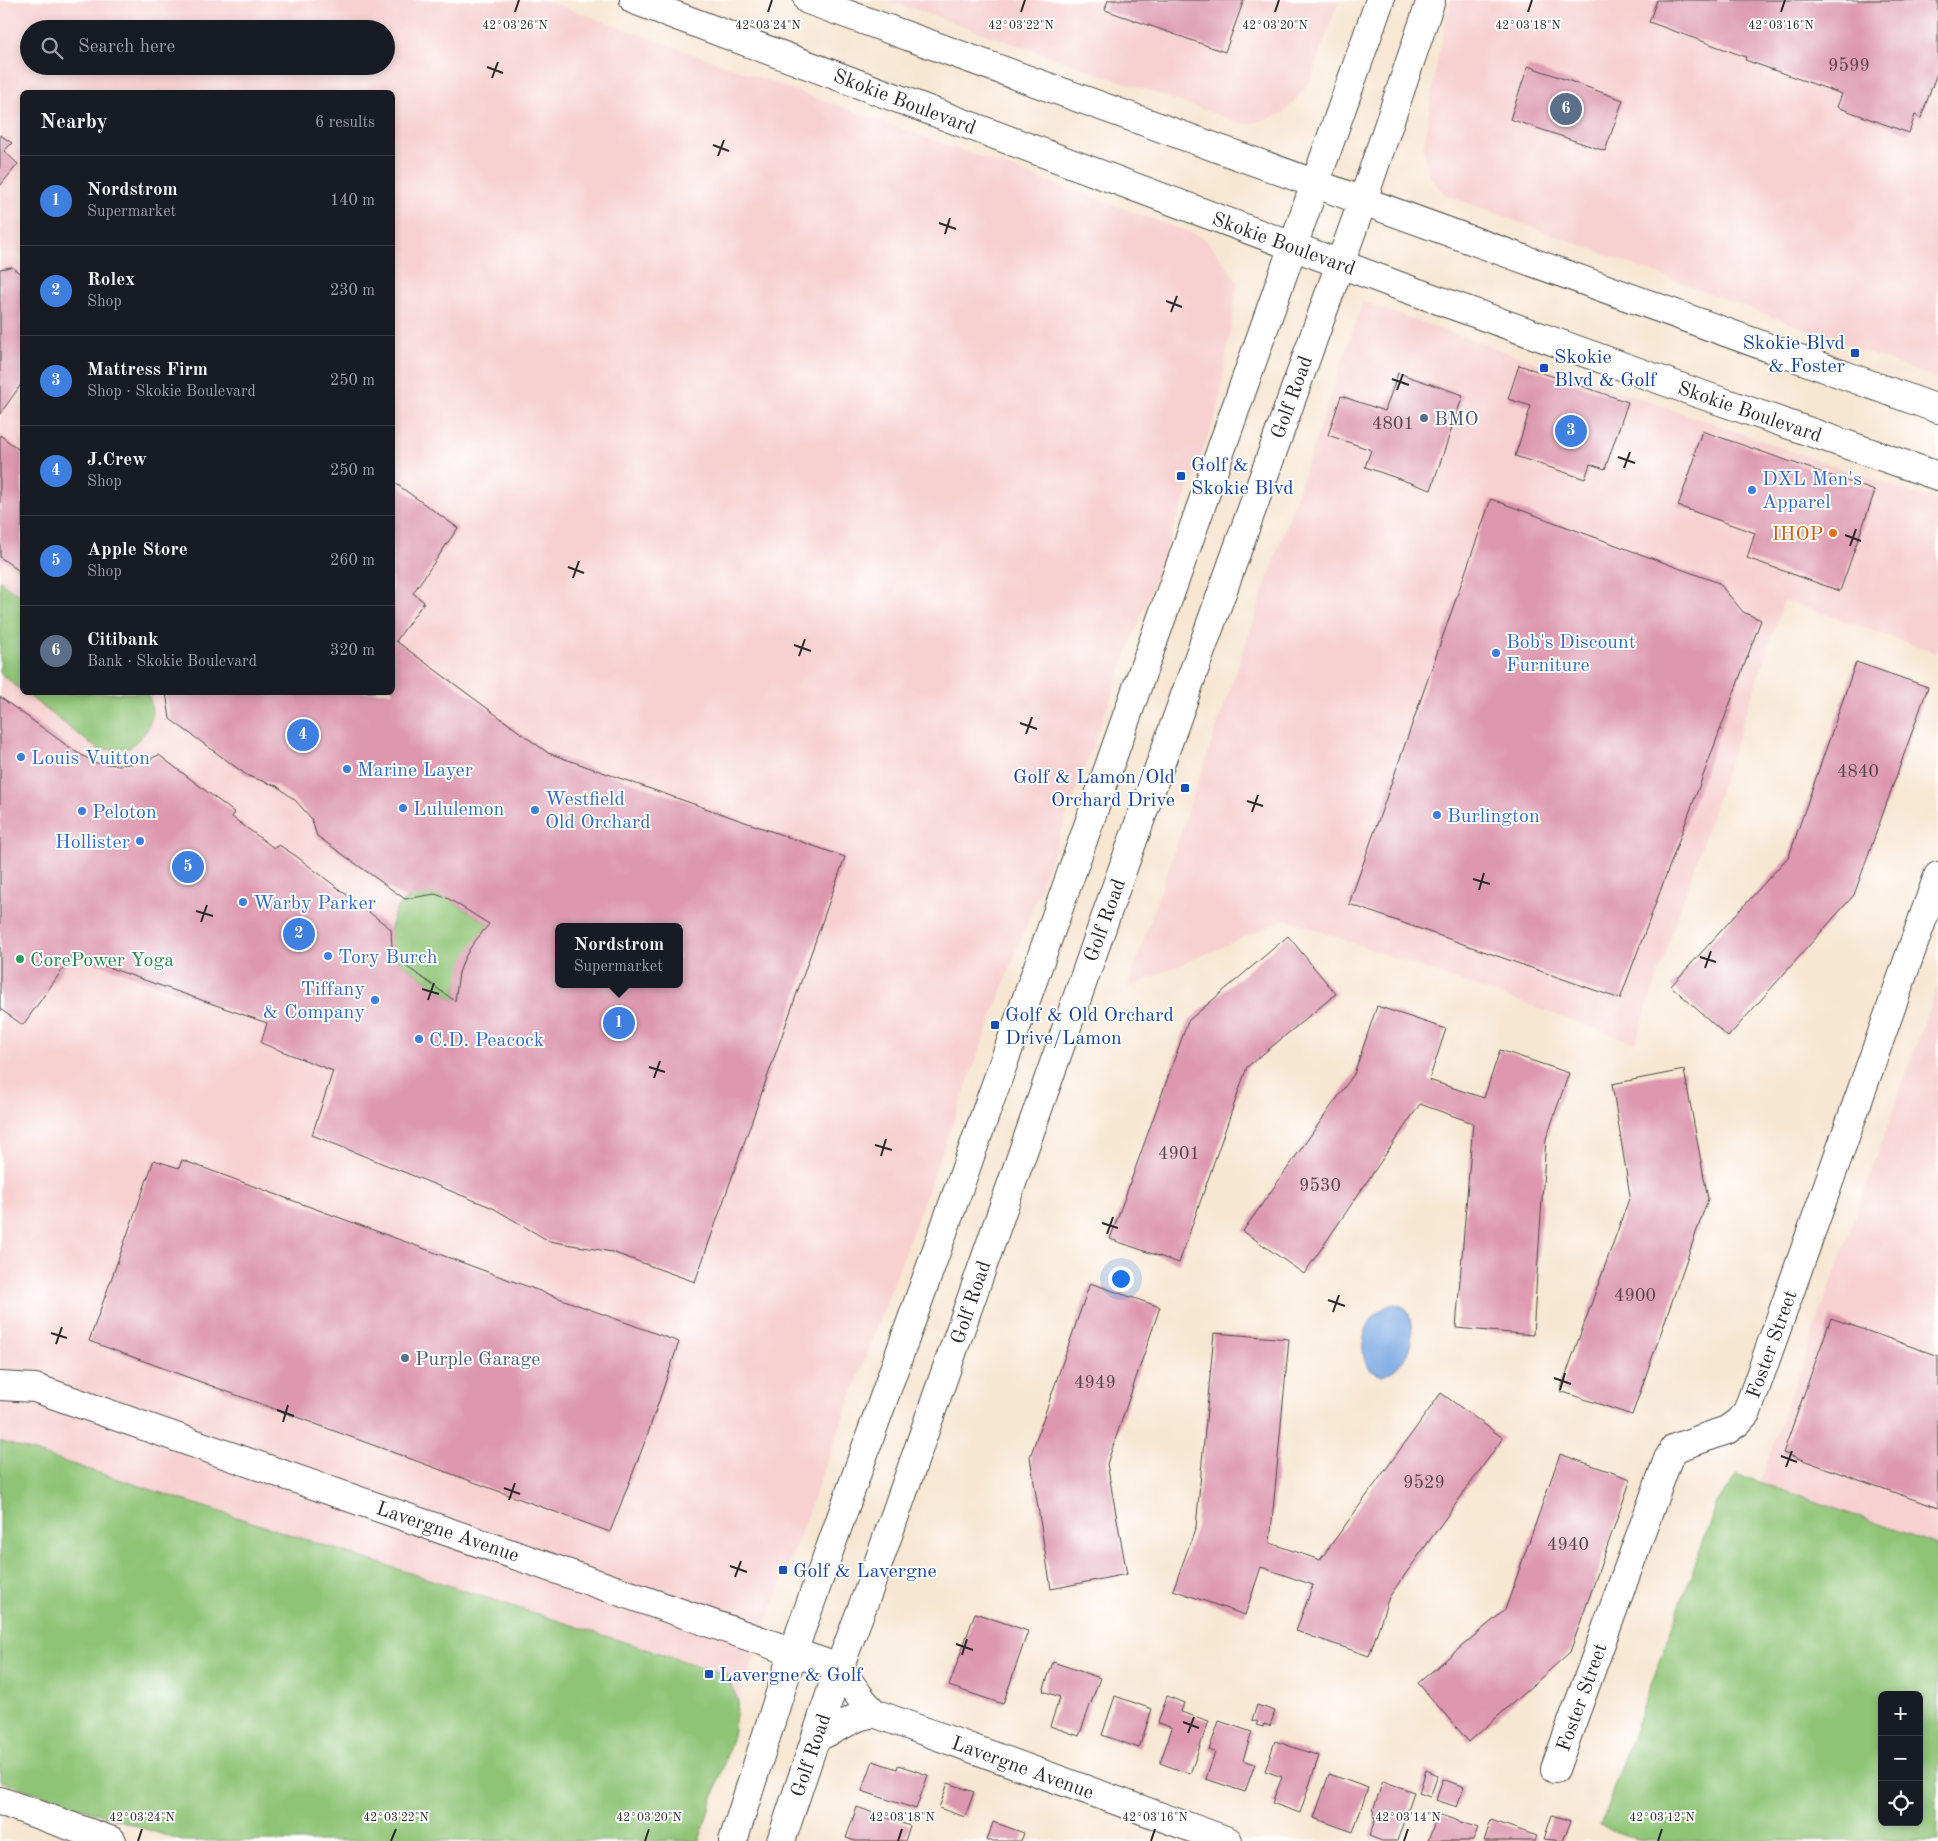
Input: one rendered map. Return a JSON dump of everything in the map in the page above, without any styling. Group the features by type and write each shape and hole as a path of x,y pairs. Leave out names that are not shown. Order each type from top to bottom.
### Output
{"main road":[{"name":"Skokie Boulevard","path":"634,0 1339,264 1685,389 1938,476"},
{"path":"808,0 1938,409"},
{"path":"733,1841 793,1652 855,1484 1380,0"},
{"name":"Golf Road","path":"781,1841 839,1668 1114,893 1363,200 1431,0"},
{"name":"Foster Street","path":"1555,1769 1668,1459 1675,1448 1727,1430 1747,1412 1938,876"},
{"name":"Lavergne Avenue","path":"0,1386 35,1388 839,1668 874,1713 1228,1841"},
{"path":"816,1738 858,1717 874,1713"},
{"path":"0,1801 112,1841"}],"shaded area":[{"name":"Westfield Old Orchard","path":"0,0 544,0 1205,238 1238,282 1218,409 738,1701 727,1675 0,1441"},
{"path":"888,0 1339,0 1310,81 1283,114 1247,125"},
{"path":"1451,0 1938,0 1938,379 1444,194 1429,175 1423,148 1437,63"},
{"path":"1363,302 1938,502 1938,653 1784,600 1635,1043 1286,919 1127,988"},
{"path":"1938,985 1938,1545 1760,1482"}],"green space":[{"path":"0,581 20,596 20,689 0,673"},
{"path":"28,695 149,695 152,717 143,735 130,748 99,750"},
{"path":"435,894 449,899 489,924 475,942 465,960 456,989 455,1001 396,959 393,952 392,920 399,906 411,898"},
{"path":"0,1441 727,1675 738,1701 733,1736 699,1841 182,1841 0,1781"},
{"path":"1737,1474 1938,1545 1938,1841 1642,1841 1600,1826 1717,1503"}],"water":[{"path":"1394,1304 1407,1310 1412,1327 1412,1336 1403,1361 1382,1376 1367,1367 1363,1341 1365,1332 1373,1317 1379,1311"}],"building":[{"path":"1108,0 1244,0 1225,52 1105,10"},
{"path":"1657,0 1938,0 1938,70 1921,118 1915,115 1909,133 1837,107 1842,94 1745,60 1746,57 1649,22"},
{"path":"1528,66 1623,100 1605,151 1510,119"},
{"path":"0,135 12,143 4,151 18,164 0,186"},
{"path":"12,267 20,273 20,386 0,414 0,269"},
{"path":"1519,365 1628,402 1605,469 1590,464 1585,479 1515,456 1531,406 1508,399"},
{"path":"1398,373 1463,395 1431,490 1365,467 1371,450 1328,435 1341,396 1385,411"},
{"name":"DXL Men's Apparel","path":"1702,431 1875,491 1840,591 1747,558 1755,533 1678,506 1696,455 1694,454"},
{"path":"0,435 20,450 20,572 0,557"},
{"path":"395,483 458,528 413,593 424,602 396,641 548,753 845,857 695,1282 612,1252 549,1241 493,1208 312,1135 333,1071 261,1043 267,1023 73,955 23,1025 0,1009 0,697 76,752 96,763 118,765 140,763 159,755 235,813 232,817 274,848 279,845 296,856 391,929 392,949 396,959 455,1001 459,973 464,959 472,945 489,924 449,899 435,894 405,899 317,836 311,818 296,801 277,786 248,776 170,719 166,695 395,695"},
{"path":"1491,499 1719,583 1743,612 1761,620 1620,999 1349,904"},
{"path":"1856,662 1928,687 1854,895 1728,1037 1671,986 1789,856"},
{"path":"1288,936 1336,994 1247,1067 1179,1263 1110,1239 1188,1021"},
{"path":"1377,1006 1446,1029 1429,1080 1484,1098 1500,1050 1569,1073 1546,1139 1533,1335 1456,1328 1473,1123 1420,1104 1304,1274 1243,1231 1354,1074"},
{"path":"1684,1070 1708,1199 1632,1415 1560,1391 1630,1196 1612,1084"},
{"name":"Purple Garage","path":"154,1160 179,1168 182,1160 679,1342 646,1439 610,1532 89,1341"},
{"path":"1090,1283 1160,1307 1107,1464 1127,1574 1051,1589 1030,1457"},
{"path":"1831,1318 1938,1356 1938,1508 1783,1453"},
{"path":"1214,1333 1289,1339 1270,1543 1320,1560 1441,1393 1503,1438 1389,1597 1369,1656 1296,1631 1313,1585 1261,1567 1245,1615 1173,1590 1196,1527"},
{"path":"1560,1454 1631,1479 1570,1652 1469,1742 1418,1683 1505,1610"},
{"path":"975,1613 1028,1631 1003,1704 949,1686"},
{"path":"1053,1662 1100,1678 1079,1736 1050,1726 1060,1697 1043,1691"},
{"path":"1115,1696 1152,1709 1139,1748 1102,1735"},
{"path":"1167,1696 1184,1703 1181,1712 1209,1721 1190,1774 1160,1763 1172,1728 1158,1723"},
{"path":"1257,1705 1275,1711 1270,1726 1264,1724 1263,1727 1256,1725 1258,1722 1252,1720"},
{"path":"1219,1721 1252,1732 1243,1760 1255,1764 1245,1792 1206,1779 1215,1752 1209,1750"},
{"path":"1275,1741 1319,1756 1300,1813 1272,1803 1282,1777 1265,1771"},
{"path":"873,1761 897,1769 898,1765 928,1775 916,1809 862,1791"},
{"path":"1426,1770 1438,1775 1430,1797 1419,1793"},
{"path":"1329,1774 1368,1788 1353,1832 1314,1818"},
{"path":"1443,1779 1464,1787 1457,1807 1436,1800"},
{"path":"1383,1781 1414,1792 1397,1841 1382,1841 1369,1836 1376,1818 1373,1817 1375,1811 1373,1810"},
{"path":"948,1783 974,1792 965,1817 939,1808"},
{"path":"857,1807 910,1826 905,1841 855,1841 846,1838"},
{"path":"1438,1814 1478,1828 1473,1841 1428,1841"},
{"path":"1552,1815 1571,1821 1563,1841 1544,1839"},
{"path":"1491,1820 1537,1836 1535,1841 1484,1841"},
{"path":"993,1822 1024,1833 1021,1841 987,1841"}],"place":[{"name":"Citibank","path":"1566,109"},
{"name":"Skokie Blvd & Foster","path":"1855,353"},
{"name":"Skokie Blvd & Golf","path":"1544,368"},
{"name":"BMO","path":"1424,418"},
{"name":"Mattress Firm","path":"1571,431"},
{"name":"Golf & Skokie Blvd","path":"1181,476"},
{"name":"DXL Men's Apparel","path":"1752,490"},
{"name":"IHOP","path":"1833,533"},
{"name":"Bob's Discount Furniture","path":"1496,653"},
{"name":"J.Crew","path":"303,735"},
{"name":"Louis Vuitton","path":"21,757"},
{"name":"Marine Layer","path":"347,769"},
{"name":"Golf & Lamon/Old Orchard Drive","path":"1185,788"},
{"name":"Lululemon","path":"403,808"},
{"name":"Westfield Old Orchard","path":"535,810"},
{"name":"Peloton","path":"82,811"},
{"name":"Burlington","path":"1437,815"},
{"name":"Hollister","path":"140,841"},
{"name":"Apple Store","path":"188,867"},
{"name":"Warby Parker","path":"243,902"},
{"name":"Rolex","path":"299,934"},
{"name":"Tory Burch","path":"328,956"},
{"name":"CorePower Yoga","path":"20,959"},
{"name":"Tiffany & Company","path":"375,1000"},
{"name":"Nordstrom","path":"619,1023"},
{"name":"Golf & Old Orchard Drive/Lamon","path":"995,1025"},
{"name":"C.D. Peacock","path":"419,1039"},
{"name":"Purple Garage","path":"405,1358"},
{"name":"Golf & Lavergne","path":"783,1570"},
{"name":"Lavergne & Golf","path":"709,1674"}]}
